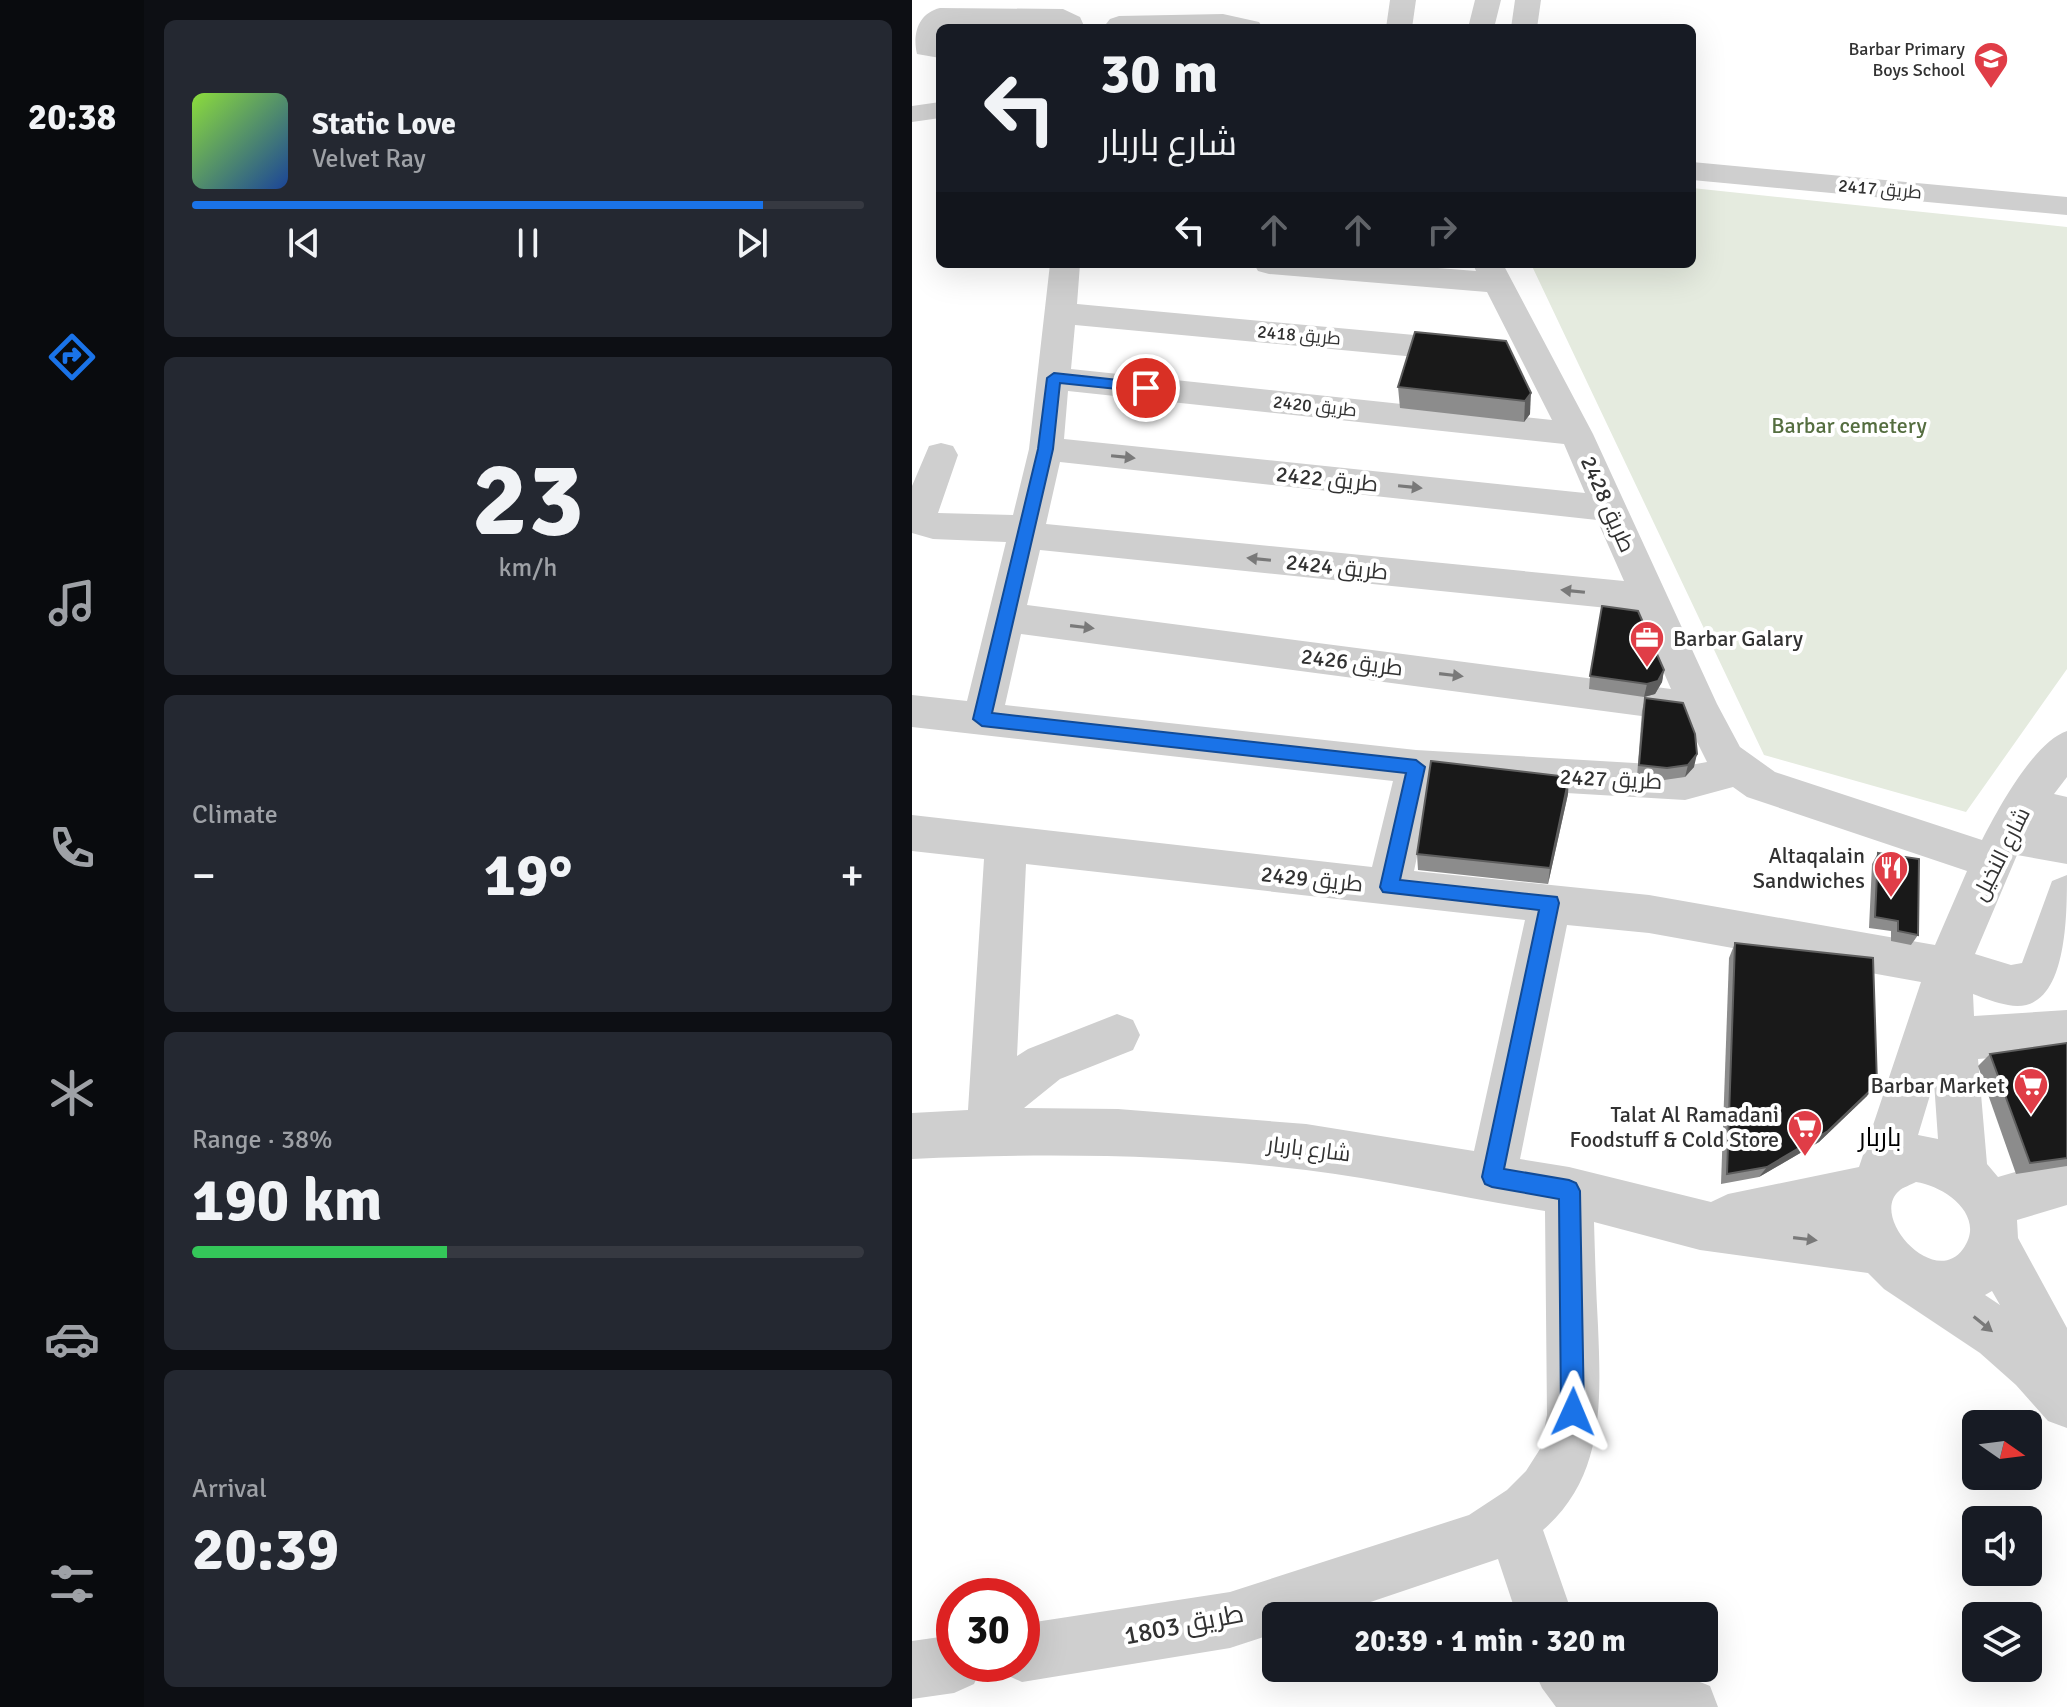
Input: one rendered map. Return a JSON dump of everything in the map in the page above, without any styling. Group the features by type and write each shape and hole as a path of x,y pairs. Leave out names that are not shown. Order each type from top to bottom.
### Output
{"street":[{"path":"1400,24 1403,0"},
{"path":"1482,24 1488,0"},
{"path":"1525,24 1528,0"},
{"path":"926,51 923,32 930,20 950,14 1063,17 1070,24"},
{"path":"1119,24 1232,24"},
{"path":"912,114 936,111"},
{"name":"طريق 2417","path":"1696,171 2067,206"},
{"path":"982,719 1046,449 1065,268"},
{"path":"1369,268 1494,273"},
{"name":"طريق 2428","path":"1494,273 1576,434 1699,708 1727,758"},
{"name":"طريق 2418","path":"1059,313 1538,356"},
{"name":"طريق 2420","path":"1054,378 1576,434"},
{"name":"طريق 2422","path":"1046,449 1609,508"},
{"name":"طريق 2424","path":"941,455 920,512 923,523 933,526 1024,532 1651,598"},
{"name":"طريق 2426","path":"1005,617 1699,708"},
{"name":"طريق 2427","path":"912,711 1416,767 1676,783 1703,780 1727,758"},
{"name":"شارع النخيل","path":"1877,1180 1948,967 2008,834 2067,747"},
{"path":"1727,758 1776,791 2067,846"},
{"path":"1389,887 1416,767"},
{"path":"2008,834 2067,815"},
{"name":"طريق 2429","path":"912,833 1649,914 1948,967 2011,985 2033,982 2044,966 2067,894"},
{"path":"991,1119 1006,844"},
{"path":"1492,1177 1550,903"},
{"name":"شارع النخيل","path":"1948,967 1952,1039 1982,1206 2054,1331 2067,1380"},
{"path":"1952,1039 2067,1031"},
{"path":"991,1119 1044,1064 1117,1035"},
{"name":"شارع باربار","path":"912,1136 991,1119 1306,1147 1569,1191 1700,1225 1878,1249"},
{"path":"1917,1281 1938,1285 1959,1283 1975,1274 1988,1259 1982,1206 1948,1164 1931,1158 1897,1163 1877,1180 1867,1207 1869,1228 1878,1249 1896,1267 1917,1281 1967,1311 2049,1380 2067,1402"},
{"name":"شارع باربار","path":"1700,1225 1877,1180"},
{"path":"1982,1206 2067,1181"},
{"path":"1537,1602 1496,1530 1540,1497 1560,1466 1571,1430 1574,1394 1569,1191"},
{"name":"طريق 1803","path":"1040,1650 1230,1620 1496,1530"},
{"path":"912,1670 936,1667"},
{"path":"1573,1682 1580,1691 1689,1707"}],"green space":[{"name":"Barbar cemetery","path":"1696,188 2067,227 2067,669 1966,812 1764,755 1533,268 1696,268"}],"building":[{"path":"1415,332 1506,341 1531,393 1525,401 1398,387"},
{"path":"1602,606 1638,611 1664,670 1658,681 1647,684 1590,676"},
{"path":"1645,698 1683,703 1695,734 1697,754 1688,765 1667,768 1639,765"},
{"path":"1431,761 1569,777 1550,868 1417,854"},
{"name":"Altaqalain Sandwiches","path":"1878,853 1919,859 1918,935 1898,931 1898,921 1875,917"},
{"path":"1735,943 1873,958 1877,1084 1828,1131 1767,1167 1727,1174"},
{"name":"Barbar Market","path":"2067,1043 2067,1158 2030,1163 1990,1054"}],"place":[{"name":"Barbar Primary Boys School","path":"1991,90"},
{"name":"Barbar Galary","path":"1647,669"},
{"name":"Altaqalain Sandwiches","path":"1891,899"},
{"name":"Barbar Market","path":"2031,1116"},
{"name":"Talat Al Ramadani Foodstuff & Cold Store","path":"1805,1158"}],"district":[{"name":"باربار","path":"1880,1138"}],"route":[{"path":"1146,388 1054,378 1046,449 1023,535 982,719 1416,767 1389,887 1550,903 1492,1177 1569,1191 1573,1412"}]}
